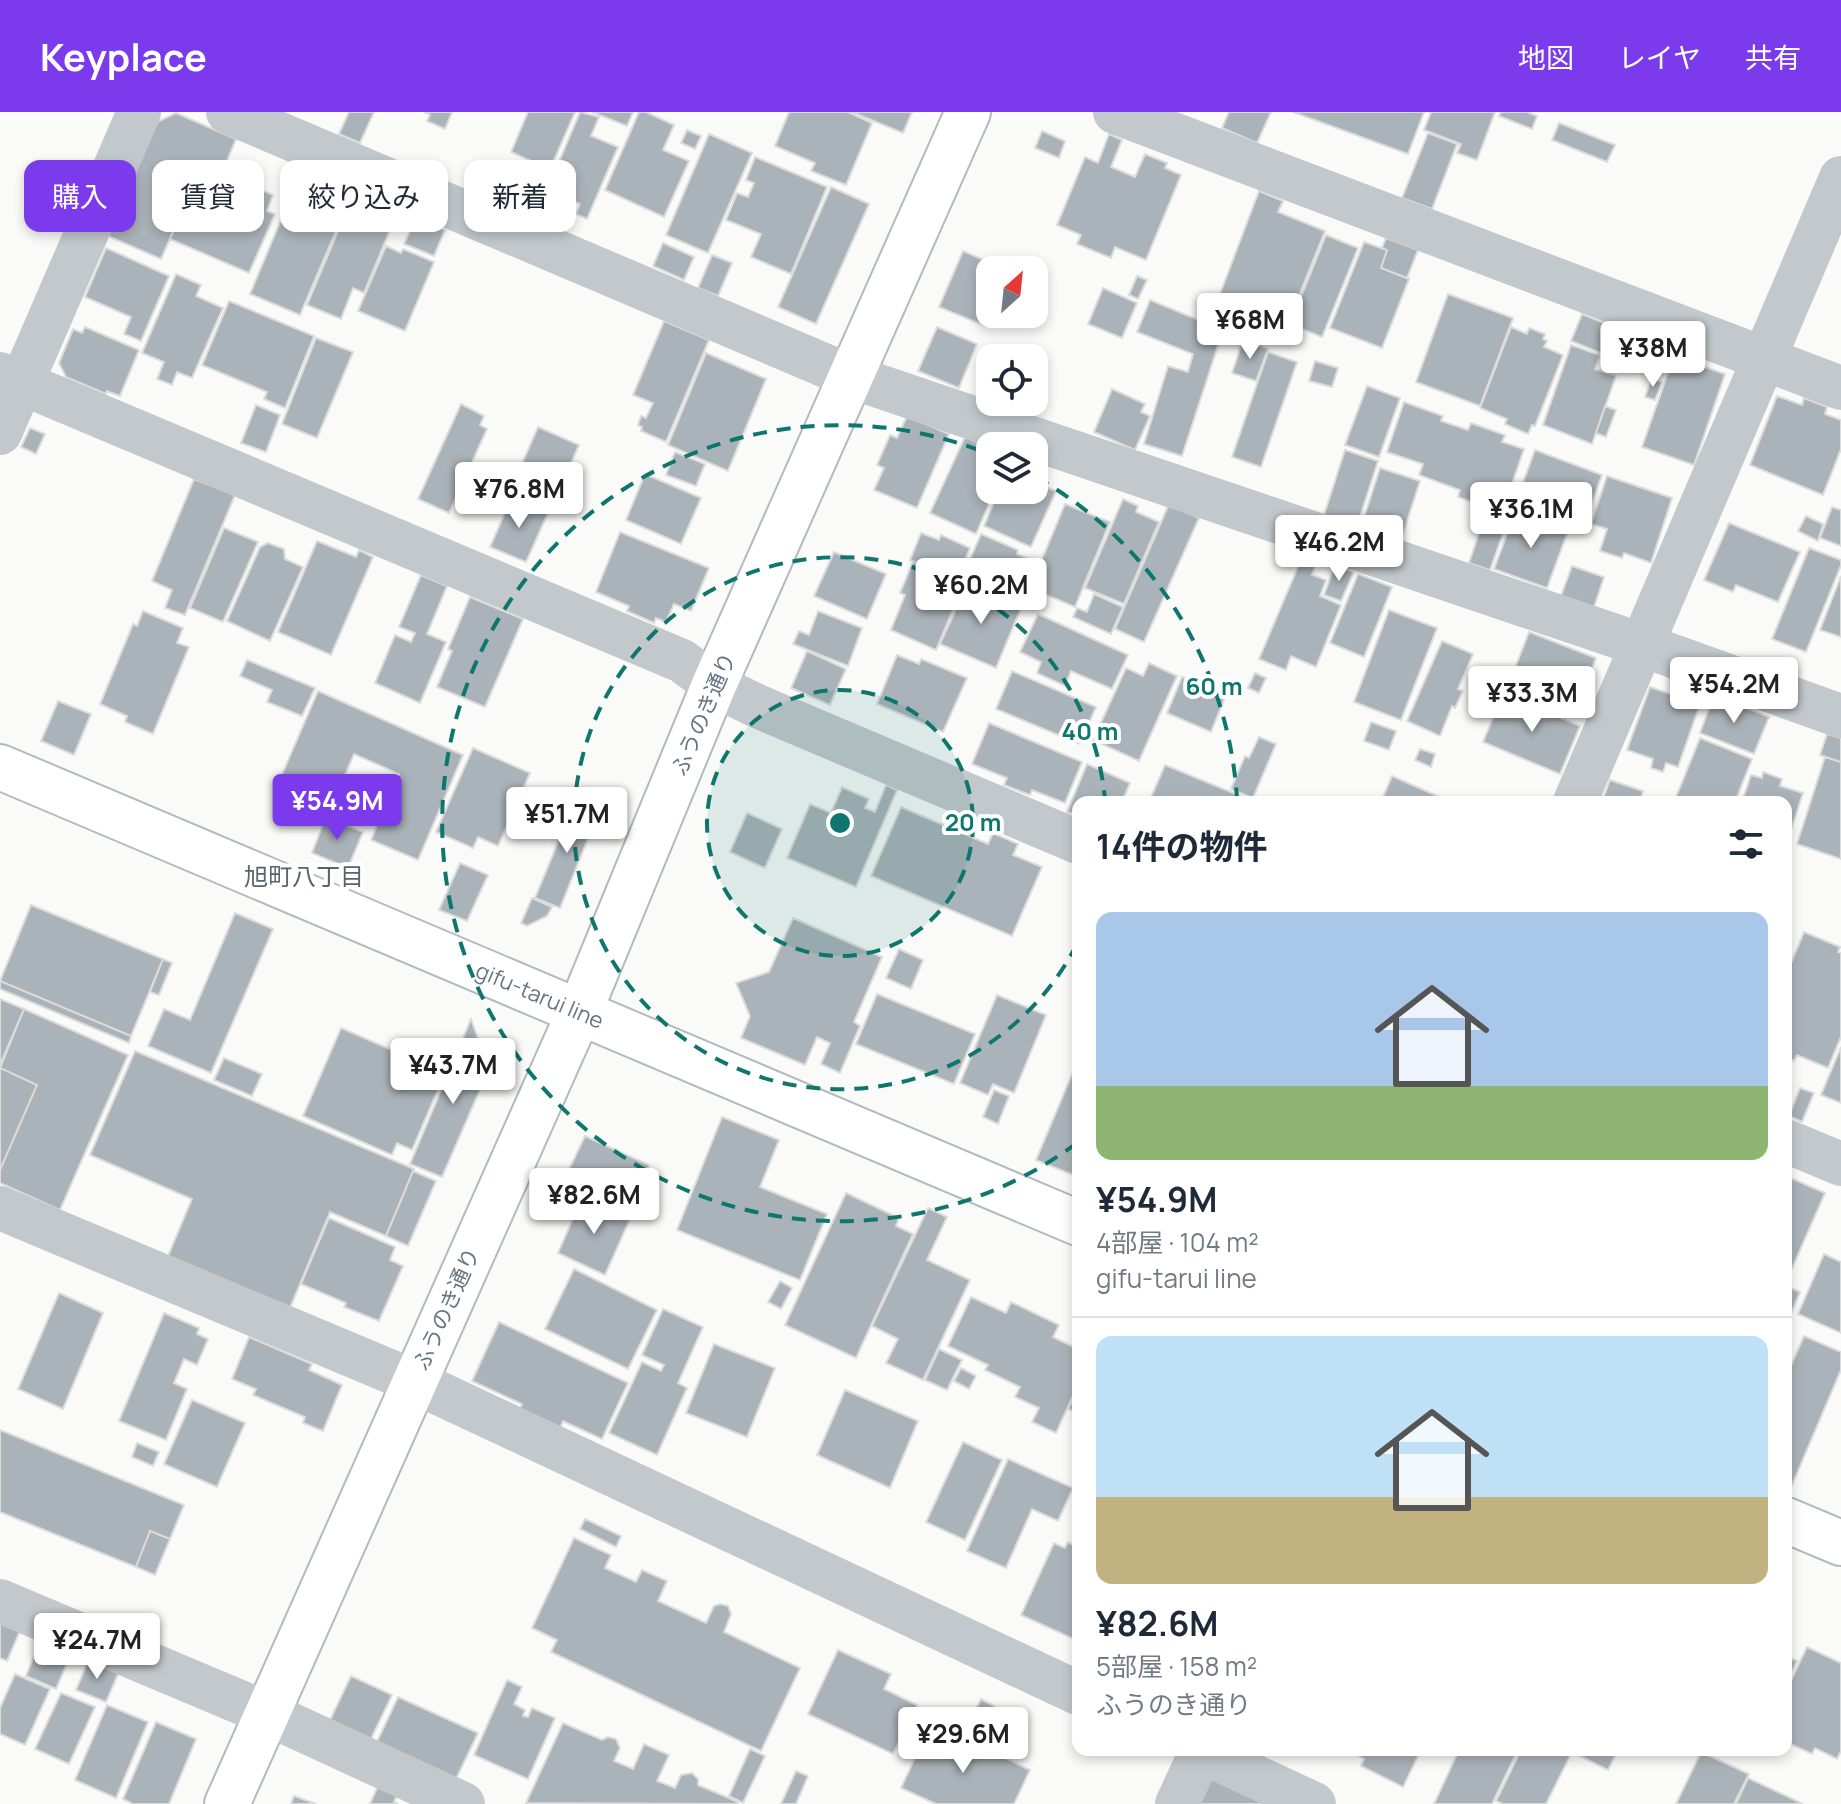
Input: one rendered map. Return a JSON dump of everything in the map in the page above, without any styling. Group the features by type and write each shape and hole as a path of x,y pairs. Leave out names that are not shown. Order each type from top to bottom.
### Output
{"street":[{"path":"0,433 11,379 139,112"},
{"path":"228,112 852,377 1642,645 1841,716"},
{"name":"ふうのき通り","path":"227,1804 579,1013 714,685 968,112"},
{"path":"1115,112 1841,388"},
{"path":"1578,796 1841,178"},
{"path":"11,379 682,661 714,685 757,706 1072,839"},
{"name":"gifu-tarui line","path":"0,767 1072,1220"},
{"path":"1792,1144 1841,1164"},
{"path":"0,1208 413,1381 1072,1690"},
{"path":"1792,1523 1841,1543"},
{"path":"0,1601 268,1714 463,1804"},
{"path":"1177,1804 1199,1756"},
{"path":"1212,1756 1314,1804"}],"building":[{"path":"349,112 374,112 360,143 339,134"},
{"path":"424,112 452,112 445,129 427,121 430,115"},
{"path":"528,112 575,112 554,160 529,160 511,152"},
{"path":"580,112 599,117 591,136 618,147 587,219 576,214 580,204 576,202 576,160 560,160"},
{"path":"592,112 633,112 627,126"},
{"path":"639,112 646,112 674,125 663,150 689,161 664,217 605,190"},
{"path":"789,112 848,112 872,123 846,185 811,171 815,163 775,146"},
{"path":"852,112 912,112 903,133"},
{"path":"1229,112 1271,112 1257,143 1222,128"},
{"path":"1293,112 1424,112 1408,154"},
{"path":"1431,112 1495,112 1477,160 1457,153 1461,144 1424,130"},
{"path":"1501,112 1527,112 1537,116 1532,129 1499,116"},
{"path":"176,113 236,139 227,160 152,160 152,232 173,232 161,259 108,236 110,232 136,232 136,171 157,122"},
{"path":"1559,123 1615,145 1607,162 1552,140"},
{"path":"687,130 701,136 695,149 681,143"},
{"path":"1042,131 1065,141 1059,158 1035,148"},
{"path":"1428,133 1457,144 1432,209 1402,198"},
{"path":"709,134 752,153 708,253 666,235"},
{"path":"1109,134 1122,140 1111,167 1135,177 1145,154 1167,163 1165,168 1181,175 1146,260 1115,247 1111,258 1077,244 1081,235 1057,225 1085,157 1098,163"},
{"path":"755,157 827,187 791,274 751,257 761,234 726,220 737,193 748,197 754,183 746,180"},
{"path":"831,187 869,204 816,324 778,307"},
{"path":"264,191 273,195 267,211 275,214 249,273 170,239 173,232 264,232"},
{"path":"1259,191 1283,201 1278,212 1325,231 1295,306 1269,296 1258,321 1232,316 1233,309 1217,302"},
{"path":"280,222 280,232 336,232 300,315 250,294"},
{"path":"338,232 389,232 364,293 353,288 341,319 307,305"},
{"path":"409,232 444,232 434,256 404,244"},
{"path":"1326,235 1358,248 1322,337 1290,324"},
{"path":"1386,238 1418,250 1407,278 1381,268 1387,250 1382,248"},
{"path":"1364,242 1387,250 1381,268 1409,279 1382,348 1330,328"},
{"path":"663,243 694,257 684,280 653,266"},
{"path":"386,246 401,253 403,249 434,262 405,331 358,311"},
{"path":"106,248 169,276 141,341 124,334 131,317 85,297"},
{"path":"963,251 976,257 976,322 939,307"},
{"path":"712,255 732,263 718,296 698,288"},
{"path":"176,274 201,285 196,296 223,308 192,378 177,372 172,385 157,379 164,362 142,353"},
{"path":"1137,276 1147,280 1138,299 1129,295"},
{"path":"1103,288 1137,303 1122,338 1088,324"},
{"path":"1448,294 1513,318 1480,406 1416,382"},
{"path":"1150,300 1223,330 1182,456 1144,444 1168,366 1188,372 1193,354 1137,332"},
{"path":"229,301 314,336 285,408 264,399 267,392 202,365"},
{"path":"1214,304 1225,308 1220,322 1209,318"},
{"path":"1582,314 1614,327 1603,354 1571,341"},
{"path":"664,321 709,340 666,442 641,431 642,427 638,425 641,416 646,418 653,403 633,395"},
{"path":"85,327 139,350 120,396 107,391 106,394 66,377 59,363 73,329 82,333"},
{"path":"937,327 977,344 959,388 918,371"},
{"path":"1511,327 1527,334 1529,328 1545,334 1543,339 1547,341 1544,347 1563,355 1535,426 1532,425 1528,434 1505,424 1507,419 1480,408"},
{"path":"316,338 353,352 317,438 282,424"},
{"path":"1243,340 1268,349 1256,381 1232,373"},
{"path":"1571,345 1600,355 1595,369 1616,376 1592,444 1543,425"},
{"path":"1268,352 1297,362 1261,467 1232,457"},
{"path":"706,353 766,379 728,471 668,445"},
{"path":"1674,356 1725,374 1694,465 1642,447"},
{"path":"1315,361 1338,368 1332,387 1309,381"},
{"path":"1652,378 1662,382 1655,400 1645,397"},
{"path":"1367,386 1400,398 1379,457 1345,445"},
{"path":"1112,389 1145,404 1141,412 1150,416 1135,450 1094,432"},
{"path":"1777,396 1802,405 1804,398 1827,407 1825,414 1841,420 1841,449 1823,495 1750,465"},
{"path":"1404,402 1443,416 1441,421 1468,430 1471,423 1505,435 1502,442 1524,449 1506,501 1484,493 1480,505 1458,497 1460,490 1419,475 1423,464 1387,452"},
{"path":"461,404 484,416 480,425 487,429 449,513 418,499"},
{"path":"256,405 280,415 266,452 241,443"},
{"path":"1605,406 1616,410 1606,437 1596,433"},
{"path":"907,416 949,434 917,508 874,490 884,468 877,465 890,435 897,438"},
{"path":"538,427 579,445 554,502 513,484"},
{"path":"30,428 45,434 36,454 21,447"},
{"path":"965,437 976,442 976,504 989,504 976,534 930,513"},
{"path":"1345,450 1378,461 1357,526 1324,515"},
{"path":"1535,450 1602,475 1583,526 1516,501"},
{"path":"675,452 705,464 696,486 666,475"},
{"path":"1380,468 1420,481 1401,540 1361,527"},
{"path":"645,474 701,498 681,544 626,520"},
{"path":"1607,476 1672,498 1651,563 1624,553 1622,558 1600,551 1607,529 1591,524"},
{"path":"194,479 235,495 185,615 165,608 172,590 152,581"},
{"path":"1048,488 1056,491 1031,547 984,526 993,504 1048,504"},
{"path":"512,497 548,513 526,562 490,547"},
{"path":"1123,499 1138,506 1136,512 1159,522 1124,604 1085,588"},
{"path":"1065,504 1110,522 1075,607 1030,588"},
{"path":"1169,504 1199,518 1144,642 1115,629"},
{"path":"1832,507 1841,510 1841,546 1820,538"},
{"path":"1487,509 1509,516 1490,570 1469,563"},
{"path":"1515,513 1568,531 1547,588 1494,569"},
{"path":"1806,516 1823,524 1818,541 1798,531"},
{"path":"1729,523 1800,552 1778,602 1736,585 1733,592 1704,580"},
{"path":"224,528 258,542 223,622 190,608"},
{"path":"620,532 709,568 691,611 674,604 666,622 656,618 654,623 627,611 629,606 596,592"},
{"path":"921,533 939,540 941,535 970,548 956,580 910,560"},
{"path":"981,534 1018,550 1017,554 1031,560 1014,597 963,575"},
{"path":"317,541 356,557 359,550 373,557 331,655 278,632"},
{"path":"268,543 284,549 285,559 303,567 270,641 227,621 260,547"},
{"path":"1809,548 1841,560 1841,565 1806,652 1772,639"},
{"path":"834,552 886,574 867,619 814,596"},
{"path":"1303,555 1317,561 1312,575 1326,580 1320,596 1341,605 1316,667 1291,656 1286,670 1259,659"},
{"path":"913,562 964,584 936,650 891,630 905,595 900,593"},
{"path":"1335,565 1354,572 1341,601 1324,595"},
{"path":"1572,566 1604,577 1594,607 1561,596"},
{"path":"1358,574 1392,587 1364,657 1330,643"},
{"path":"421,575 447,586 427,634 446,642 420,703 375,683 395,635 411,642 415,633 399,627"},
{"path":"1841,576 1841,637 1820,630"},
{"path":"967,585 1021,608 996,668 940,644"},
{"path":"1094,594 1123,607 1111,634 1073,617 1077,608 1087,612"},
{"path":"470,597 523,619 485,707 437,687 452,651 448,649"},
{"path":"1389,610 1437,628 1401,720 1354,702"},
{"path":"143,611 183,628 177,643 189,647 153,734 125,722 127,716 100,704 133,624 137,626"},
{"path":"818,611 862,628 848,666 793,644 799,631 809,635"},
{"path":"1038,614 1128,655 1112,689 1071,671 1065,686 1037,673 1041,662 1020,652"},
{"path":"1529,632 1596,658 1578,704 1573,701 1569,713 1507,689"},
{"path":"1442,641 1473,654 1458,689 1463,691 1455,708 1452,706 1440,736 1407,721"},
{"path":"807,651 846,669 830,705 791,688"},
{"path":"897,655 919,664 921,659 967,678 943,732 877,704"},
{"path":"247,660 315,688 302,716 267,702 272,690 240,676"},
{"path":"1149,663 1177,676 1139,761 1093,740 1126,668 1143,676"},
{"path":"1012,671 1096,707 1080,744 996,709"},
{"path":"1255,673 1266,678 1259,693 1248,688"},
{"path":"1182,677 1226,695 1211,732 1167,713"},
{"path":"1650,687 1700,704 1678,767 1666,763 1663,772 1651,768 1653,759 1627,750"},
{"path":"318,691 463,755 418,860 371,840 399,774 354,754 327,817 274,793"},
{"path":"1503,694 1580,726 1560,774 1483,742"},
{"path":"1714,695 1769,717 1754,754 1700,733"},
{"path":"58,701 91,714 74,755 41,741"},
{"path":"1371,722 1396,731 1389,750 1364,741"},
{"path":"989,723 1082,762 1065,803 1032,790 1030,795 1004,785 1007,778 972,764"},
{"path":"1827,734 1841,738 1841,762 1820,755"},
{"path":"1259,737 1276,744 1254,796 1231,789 1245,756 1249,758"},
{"path":"1700,738 1752,759 1737,796 1676,796"},
{"path":"473,748 530,773 498,846 478,837 473,848 436,832"},
{"path":"1420,749 1435,754 1431,767 1415,760"},
{"path":"1825,757 1841,762 1841,859 1797,844"},
{"path":"1087,764 1130,783 1125,796 1074,796"},
{"path":"1165,765 1241,796 1152,796"},
{"path":"1763,772 1782,779 1780,786 1803,793 1792,827 1792,796 1744,796 1751,775 1762,778"},
{"path":"1392,776 1437,796 1384,796"},
{"path":"1610,780 1643,791 1642,796 1604,796"},
{"path":"886,785 897,790 856,887 787,858 810,804 831,813 842,787 869,799 865,808 875,812"},
{"path":"575,801 599,811 560,908 535,898"},
{"path":"901,807 988,844 993,833 1018,844 1013,855 1042,867 1012,936 871,876"},
{"path":"747,813 782,829 765,868 730,852"},
{"path":"326,817 363,832 348,868 312,853"},
{"path":"460,863 488,875 467,921 439,910"},
{"path":"532,898 552,907 547,916 527,926 521,923"},
{"path":"31,905 163,959 131,1036 0,981"},
{"path":"235,913 273,929 211,1073 148,1046 164,1009 190,1020"},
{"path":"793,918 882,957 854,1022 860,1026 840,1073 821,1064 830,1043 817,1037 805,1065 741,1038 750,1016 736,983 769,972"},
{"path":"1804,932 1840,947 1841,1037 1828,1068 1797,1055 1792,1060 1792,961"},
{"path":"899,949 923,960 911,989 886,978"},
{"path":"163,959 172,963 159,995 150,992"},
{"path":"0,981 131,1036 129,1043 0,989"},
{"path":"877,994 975,1034 954,1084 856,1044"},
{"path":"997,995 1046,1015 1014,1093 993,1084 988,1095 960,1083"},
{"path":"0,999 24,1009 0,1065"},
{"path":"24,1009 128,1055 60,1210 0,1183 0,1170 37,1085 0,1068"},
{"path":"471,1019 489,1069 442,1177 410,1164"},
{"path":"341,1028 429,1066 424,1078 440,1085 412,1150 397,1143 392,1155 303,1116"},
{"path":"1841,1047 1841,1103 1821,1095"},
{"path":"135,1051 414,1169 386,1236 330,1212 290,1308 168,1256 192,1199 90,1155"},
{"path":"224,1058 262,1074 252,1096 214,1080"},
{"path":"0,1068 37,1085 0,1170"},
{"path":"1072,1074 1072,1175 1036,1160"},
{"path":"1800,1088 1814,1093 1802,1122 1792,1117"},
{"path":"994,1090 1009,1096 998,1124 983,1117"},
{"path":"722,1117 779,1140 760,1187 827,1214 800,1280 677,1230"},
{"path":"585,1136 649,1165 627,1212 563,1182"},
{"path":"413,1171 436,1181 408,1246 386,1236"},
{"path":"1792,1179 1825,1193 1792,1268"},
{"path":"846,1193 899,1218 896,1226 913,1234 856,1358 785,1325"},
{"path":"582,1198 630,1219 605,1275 558,1253"},
{"path":"928,1208 947,1217 927,1260 970,1280 923,1380 886,1363 898,1339 872,1326"},
{"path":"329,1218 395,1247 390,1260 403,1266 379,1321 301,1284"},
{"path":"1824,1254 1841,1262 1841,1333 1798,1314"},
{"path":"574,1269 657,1310 628,1369 545,1329"},
{"path":"780,1281 792,1288 781,1309 768,1302"},
{"path":"1792,1289 1800,1292 1792,1311"},
{"path":"59,1293 103,1313 63,1409 18,1389"},
{"path":"971,1297 1006,1313 1011,1302 1059,1325 1053,1337 1072,1346 1072,1398 1056,1433 1032,1422 1039,1408 1015,1397 1020,1387 985,1370 988,1365 948,1346"},
{"path":"663,1309 703,1327 678,1383 687,1388 657,1455 609,1433 642,1362 661,1371 664,1365 642,1355"},
{"path":"164,1313 199,1328 197,1334 208,1339 197,1365 184,1359 174,1383 187,1389 166,1440 119,1421"},
{"path":"499,1322 628,1383 602,1439 563,1421 558,1433 518,1414 522,1404 472,1381"},
{"path":"1804,1336 1841,1352 1841,1370 1792,1485 1792,1363"},
{"path":"249,1337 312,1364 309,1370 342,1385 323,1431 303,1423 305,1417 253,1395 256,1389 232,1379"},
{"path":"714,1344 775,1368 747,1437 686,1413"},
{"path":"939,1349 962,1360 947,1390 925,1380"},
{"path":"961,1368 976,1376 969,1389 954,1381"},
{"path":"845,1390 918,1421 890,1488 817,1455"},
{"path":"192,1400 245,1423 217,1487 164,1464"},
{"path":"0,1430 184,1505 170,1539 150,1531 136,1567 0,1512"},
{"path":"963,1442 1002,1460 965,1540 926,1522"},
{"path":"137,1443 159,1452 153,1466 132,1457"},
{"path":"1008,1459 1072,1488 1058,1521 1032,1509 1006,1568 967,1551"},
{"path":"585,1519 621,1536 616,1547 580,1529"},
{"path":"150,1531 170,1539 155,1575 136,1567"},
{"path":"574,1538 611,1555 605,1568 636,1582 642,1570 667,1581 658,1601 706,1623 714,1606 728,1606 731,1614 724,1632 800,1668 761,1751 551,1652 557,1640 532,1628"},
{"path":"1068,1542 1072,1544 1072,1638 1021,1615 1054,1543 1065,1548"},
{"path":"0,1622 20,1631 7,1661 0,1658"},
{"path":"40,1641 71,1654 56,1689 26,1676"},
{"path":"1807,1647 1841,1663 1841,1751 1837,1759 1815,1748 1812,1754 1792,1745 1792,1678"},
{"path":"838,1650 891,1674 884,1689 917,1705 893,1754 808,1714"},
{"path":"89,1659 119,1672 106,1702 76,1690"},
{"path":"15,1674 50,1689 25,1745 0,1734 0,1708"},
{"path":"351,1676 392,1695 370,1741 329,1722"},
{"path":"507,1680 522,1687 514,1704 525,1710 523,1716 528,1717 532,1708 555,1718 528,1779 474,1755"},
{"path":"61,1693 95,1707 69,1764 35,1749"},
{"path":"398,1697 478,1733 455,1781 376,1744"},
{"path":"981,1699 994,1706 979,1738 965,1731"},
{"path":"107,1705 148,1722 116,1798 75,1780"},
{"path":"156,1722 196,1739 169,1804 133,1804 123,1799"},
{"path":"563,1723 602,1740 608,1737 616,1739 620,1748 614,1761 633,1769 644,1744 669,1755 657,1781 675,1788 681,1775 692,1773 698,1779 698,1785 738,1802 526,1803"},
{"path":"928,1730 981,1756 984,1748 1030,1770 1014,1804 936,1804 901,1788"},
{"path":"750,1749 765,1756 743,1803 729,1796"},
{"path":"1359,1756 1418,1756 1403,1787 1361,1766 1364,1759"},
{"path":"1456,1756 1515,1756 1492,1804 1434,1804"},
{"path":"1518,1756 1570,1756 1546,1804 1503,1804 1496,1801"},
{"path":"1580,1756 1615,1756 1608,1770"},
{"path":"1699,1756 1710,1756 1749,1774 1734,1804 1676,1804"},
{"path":"796,1771 808,1776 796,1804 781,1804"},
{"path":"1209,1776 1270,1804 1196,1804"},
{"path":"1748,1778 1803,1804 1736,1804"},
{"path":"378,1786 397,1795 394,1802 398,1804 370,1804"},
{"path":"294,1796 316,1804 291,1804"}],"district":[{"name":"旭町八丁目","path":"304,877"}]}
